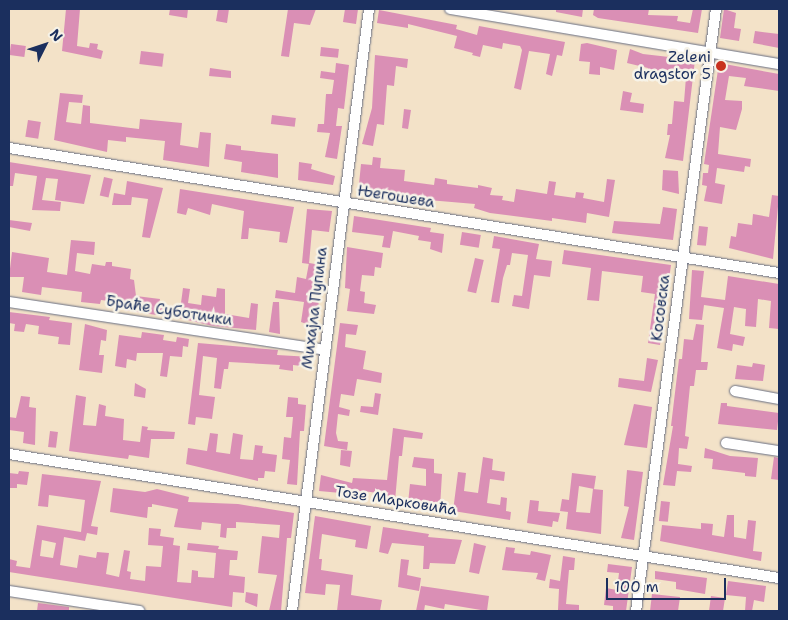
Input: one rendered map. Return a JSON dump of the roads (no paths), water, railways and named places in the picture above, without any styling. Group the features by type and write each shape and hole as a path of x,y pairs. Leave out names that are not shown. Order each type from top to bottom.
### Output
{"street":[{"name":"Михајла Пупина","path":"292,611 304,501 369,9"},
{"path":"450,9 779,64"},
{"name":"Косовска","path":"636,611 716,9"},
{"name":"Његошева","path":"9,148 343,204 682,256 779,273"},
{"name":"Браће Суботички","path":"9,302 325,350"},
{"path":"735,391 779,399"},
{"path":"726,443 779,451"},
{"name":"Тозе Марковића","path":"9,454 779,578"},
{"path":"9,591 139,611"}],"place":[{"name":"Zeleni dragstor 5","path":"721,66"}]}
